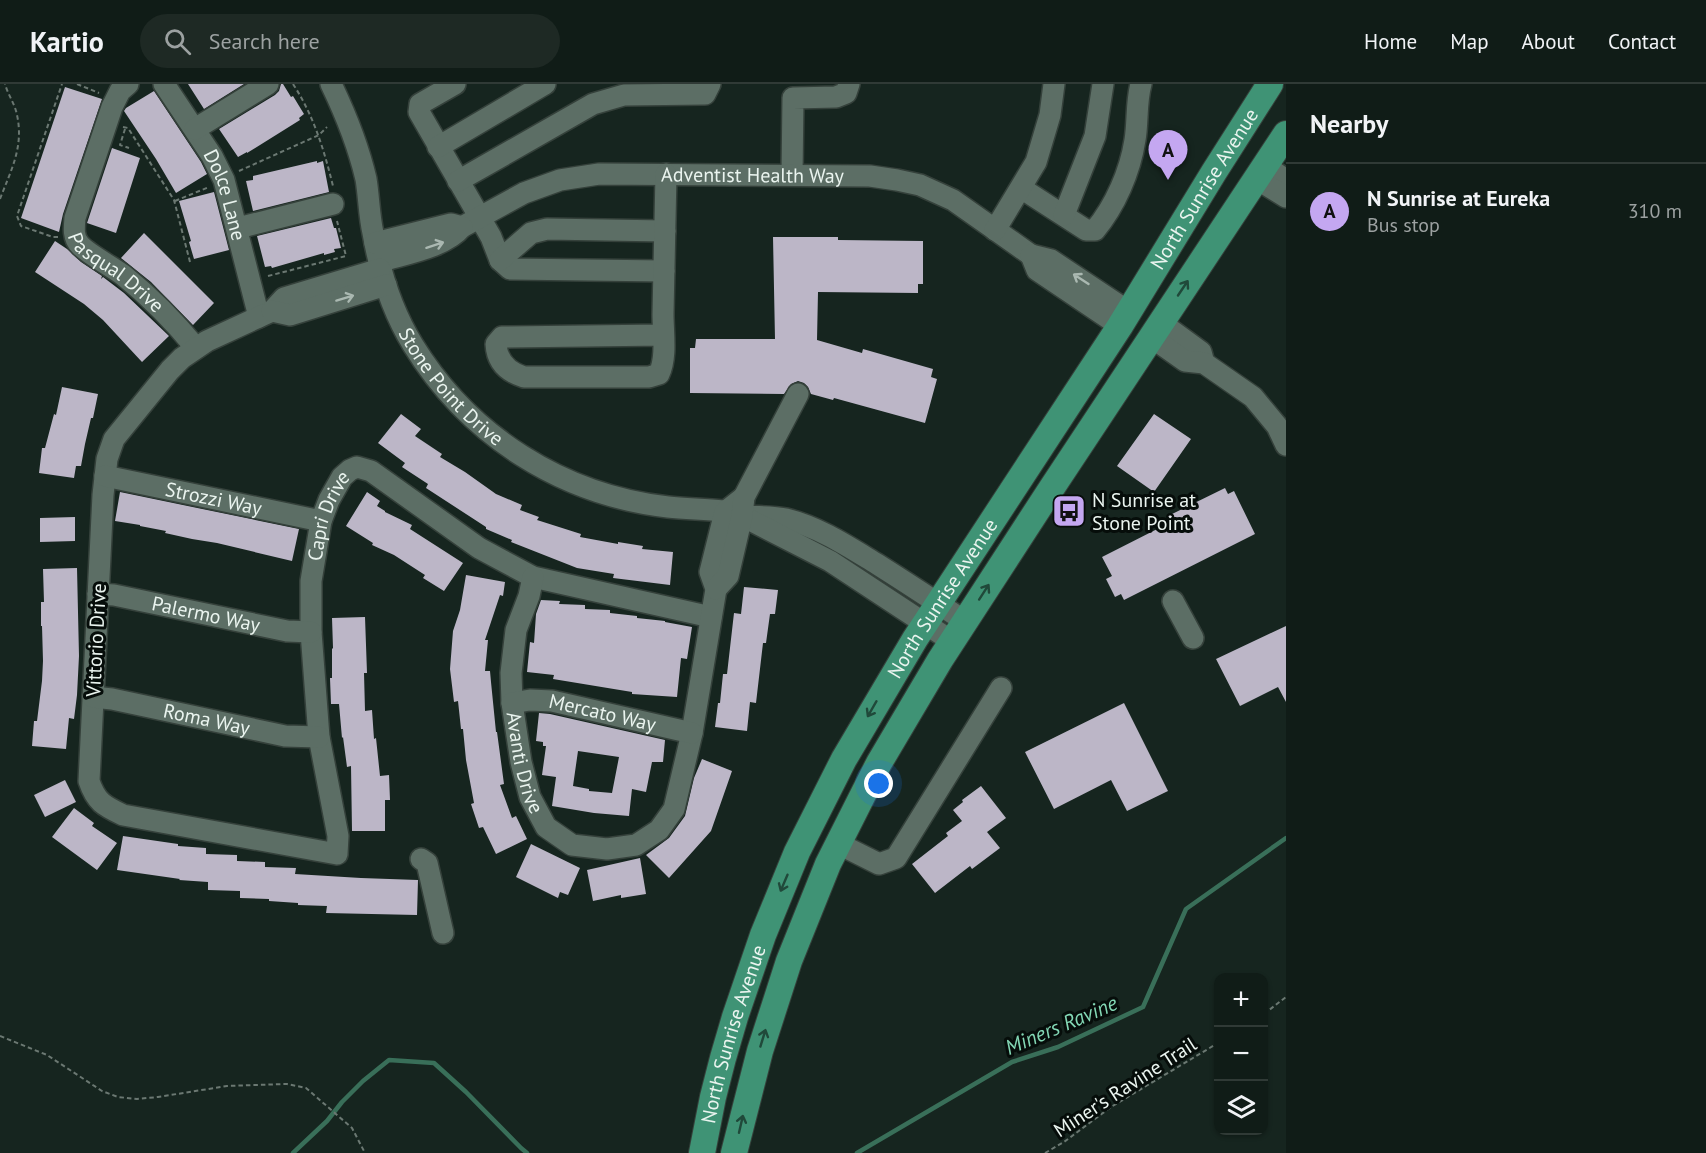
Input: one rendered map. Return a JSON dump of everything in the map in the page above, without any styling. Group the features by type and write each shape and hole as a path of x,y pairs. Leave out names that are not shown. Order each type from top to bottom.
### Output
{"main road":[{"name":"North Sunrise Avenue","path":"702,1153 713,1097 746,982 797,852 844,759 932,614 1124,319 1270,84"},
{"name":"North Sunrise Avenue","path":"735,1153 759,1051 789,961 837,843 888,745 1155,329 1270,175 1286,134"},
{"path":"1155,329 1149,314 1153,301 1210,206 1214,172"},
{"path":"1051,489 1050,476 1054,457 1130,338 1132,327 1124,319"}],"street":[{"name":"Pasqual Drive","path":"128,84 120,90 112,107 75,218 75,236 82,247 125,277 155,304 196,348"},
{"name":"Dolce Lane","path":"164,84 212,156 224,180 266,314"},
{"path":"195,129 268,84"},
{"path":"455,84 420,104 419,112 458,181 470,222 491,237 500,260 510,270 664,271"},
{"path":"438,147 545,84"},
{"path":"458,181 593,104 624,95 705,94 710,84"},
{"path":"792,175 793,91 836,98 846,93 849,84"},
{"path":"994,230 1036,162 1050,114 1054,84"},
{"path":"1064,215 1095,136 1103,84"},
{"path":"1021,188 1086,230 1095,230 1103,220 1126,175 1135,141 1141,84"},
{"name":"Stone Point Drive","path":"335,85 359,150 380,265 396,315 427,366 462,409 488,432 518,454 554,474 603,494 669,507 737,508 830,561 932,614 959,632"},
{"name":"Adventist Health Way","path":"380,265 441,243 456,235 470,222 524,193 560,180 599,174 870,176 920,185 953,200 1031,255 1051,260 1124,319"},
{"path":"663,335 502,337 496,344 496,354 514,374 524,377 648,377 659,374 663,366 666,174"},
{"path":"1270,175 1286,197"},
{"path":"238,228 333,204"},
{"path":"500,260 531,234 548,229 665,231"},
{"name":"Vittorio Drive","path":"337,854 123,815 107,808 93,795 89,782 105,476 107,459 114,439 170,369 182,358 196,348 266,314 290,315 301,302 380,265"},
{"path":"1155,329 1185,361 1204,363 1253,397 1283,433"},
{"name":"Avanti Drive","path":"533,577 529,596 516,630 511,672 512,703 521,762 530,797 546,827 572,845 607,849 636,845 659,830 674,809 692,733 716,589 728,576 723,560 737,508 798,394"},
{"name":"Capri Drive","path":"337,854 338,836 319,737 311,632 311,581 321,521 329,500 342,477 350,470 357,467 371,471 479,548 533,577 711,617"},
{"name":"Strozzi Way","path":"105,476 321,521"},
{"name":"Palermo Way","path":"98,594 114,595 287,632 311,632"},
{"path":"1173,601 1193,638"},
{"path":"837,843 879,864 896,858 1001,688"},
{"name":"Roma Way","path":"93,698 112,699 285,736 319,737"},
{"name":"Mercato Way","path":"512,703 530,700 552,701 692,733"},
{"path":"421,859 427,863 443,933"}],"path":[{"path":"0,199 15,162 20,139 17,113 5,84"},
{"path":"62,84 17,216 21,226 53,237 66,236"},
{"path":"77,84 107,97"},
{"path":"259,278 346,256 331,195 335,195 325,152 308,111 293,84"},
{"path":"115,124 128,128 175,201 190,262"},
{"path":"126,128 120,145 129,148"},
{"path":"236,172 319,135 327,128"},
{"path":"175,201 217,183"},
{"path":"1268,1010 1286,997"},
{"path":"0,1036 47,1055 102,1091 118,1097 137,1099 158,1097 227,1086 287,1084 306,1088 352,1128 365,1153"},
{"name":"Miner's Ravine Trail","path":"1045,1153 1064,1142 1111,1107 1214,1045"}],"building":[{"path":"188,84 244,84 204,109"},
{"path":"281,84 291,97 293,96 304,114 299,118 300,120 238,157 219,129 275,95"},
{"path":"65,87 102,99 59,232 21,218"},
{"path":"154,91 207,174 176,193 124,111"},
{"path":"112,148 140,158 116,233 87,223"},
{"path":"317,161 317,163 323,161 329,192 253,211 246,181 253,180 253,176"},
{"path":"214,192 229,250 194,259 179,201"},
{"path":"331,218 341,248 334,249 335,252 272,268 271,266 265,267 257,236"},
{"path":"144,233 214,303 193,325 151,282 121,258"},
{"path":"773,237 923,241 923,284 918,284 918,293 818,292 817,340 862,353 863,349 933,369 931,377 937,379 925,423 811,394 804,383 798,381 791,384 784,394 690,393 690,348 695,348 696,339 775,339"},
{"path":"55,241 102,276 101,279 103,277 124,293 169,336 142,362 103,320 84,304 35,272"},
{"path":"62,387 98,394 81,466 76,466 74,478 39,473 42,448 45,448 54,414 56,415"},
{"path":"401,414 421,429 415,436 442,454 440,457 496,494 522,505 520,510 539,517 537,520 581,534 580,537 643,546 642,549 673,552 670,585 613,578 614,574 577,568 511,542 512,540 486,529 426,488 428,484 402,467 405,463 378,443"},
{"path":"1154,414 1191,439 1154,492 1117,466"},
{"path":"1225,488 1228,494 1234,491 1255,534 1124,600 1121,594 1115,597 1106,579 1112,576 1102,557 1171,522 1168,516"},
{"path":"120,492 299,529 292,561 115,521"},
{"path":"367,492 380,501 377,506 385,512 412,525 410,529 463,563 444,591 423,578 425,575 394,555 372,545 373,543 346,526"},
{"path":"75,517 75,541 40,542 40,518"},
{"path":"77,568 79,656 74,719 69,718 66,749 32,746 34,721 37,721 42,681 43,569"},
{"path":"466,575 505,582 503,596 500,595 485,640 488,640 485,671 490,671 504,784 500,785 512,818 516,816 527,839 496,854 483,827 479,828 471,804 474,803 463,729 461,729 458,701 454,702 450,669 453,631 460,610"},
{"path":"744,587 778,590 775,614 770,614 766,643 763,643 756,703 750,702 747,731 715,727 723,674 727,674 734,613 741,614"},
{"path":"541,600 560,601 559,604 585,605 585,609 610,610 610,613 692,627 687,659 681,658 677,697 632,694 632,692 553,679 554,675 527,672 530,642 534,643 536,614"},
{"path":"365,617 367,673 364,673 365,711 372,710 380,776 389,775 390,800 385,800 385,831 352,831 351,766 347,767 339,704 331,704 332,618"},
{"path":"1286,626 1286,702 1278,687 1240,706 1216,659"},
{"path":"1124,703 1168,791 1127,811 1111,780 1054,809 1025,752"},
{"path":"539,713 665,740 663,762 652,762 646,792 632,789 629,816 552,806 556,777 542,775 546,746 543,746 543,742 536,741","holes":["578,751 619,757 612,793 589,791 589,789 573,786"]},
{"path":"702,759 732,771 711,831 669,878 646,855 669,838 685,816 694,778"},
{"path":"65,780 76,802 45,817 34,795"},
{"path":"981,786 1006,818 987,832 1000,848 972,869 970,866 935,893 912,864 948,836 946,833 962,821 953,810"},
{"path":"74,808 94,823 92,826 117,843 97,870 52,837"},
{"path":"123,836 178,844 178,846 206,848 206,854 237,855 237,861 265,862 265,867 296,868 295,874 418,880 417,915 326,913 327,906 240,898 240,891 208,890 208,882 179,880 117,870"},
{"path":"531,844 580,868 568,895 560,892 558,898 516,877"},
{"path":"640,858 646,894 621,898 621,895 593,901 587,870"}],"waterway":[{"name":"Miners Ravine","path":"857,1153 1012,1062 1058,1047 1143,1007 1186,909 1286,838"},
{"name":"Miners Ravine","path":"293,1153 327,1121 363,1081 389,1060 434,1063 527,1153"}],"place":[{"name":"N Sunrise at Eureka","path":"1168,180"},
{"name":"N Sunrise at Stone Point","path":"1069,511"}]}
